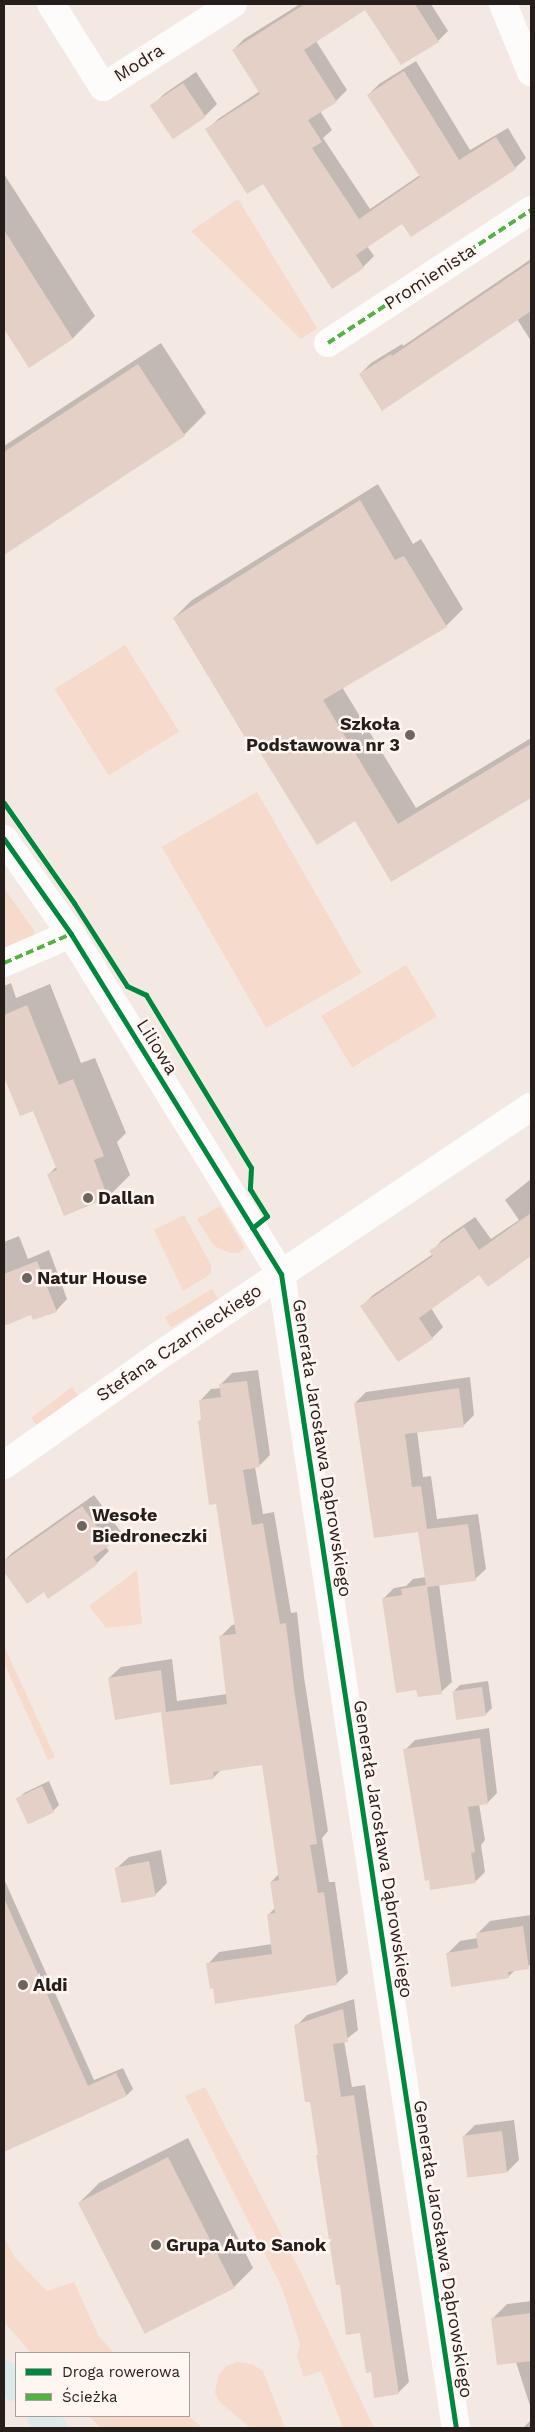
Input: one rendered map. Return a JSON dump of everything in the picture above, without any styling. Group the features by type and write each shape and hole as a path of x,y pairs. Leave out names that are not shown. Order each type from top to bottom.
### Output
{"main road":[{"path":"4,2374 15,2387"},
{"path":"42,2417 53,2428"}],"street":[{"name":"Modra","path":"51,4 103,87 233,4"},
{"path":"503,4 531,72"},
{"name":"Promienista","path":"328,343 531,210"},
{"name":"Liliowa","path":"4,839 71,934 281,1274"},
{"path":"4,963 71,934"},
{"name":"Stefana Czarnieckiego","path":"4,1465 281,1274 531,1107"},
{"name":"Generała Jarosława Dąbrowskiego","path":"281,1274 456,2428"}],"shaded area":[{"path":"238,199 317,328 301,339 191,231"},
{"path":"125,645 179,732 109,775 55,689"},
{"path":"257,792 362,973 266,1028 162,847"},
{"path":"4,888 35,932 33,938 4,950"},
{"path":"406,965 437,1016 352,1067 321,1016"},
{"path":"220,1206 245,1248 238,1253 231,1253 214,1246 197,1219"},
{"path":"184,1215 211,1265 211,1274 183,1291 154,1230"},
{"path":"212,1289 218,1299 171,1328 165,1317"},
{"path":"72,1387 78,1395 37,1426 31,1418"},
{"path":"137,1570 142,1624 106,1628 89,1606"},
{"path":"4,1646 55,1757 48,1760 4,1663"},
{"path":"205,2087 302,2275 374,2428 343,2428 321,2371 304,2377 297,2357 300,2344 282,2288 185,2096"},
{"path":"4,2237 15,2258 47,2291 74,2282 98,2335 113,2352 30,2352 4,2322"},
{"path":"237,2362 252,2364 263,2371 285,2428 250,2428 220,2402 215,2393 218,2376 226,2366"},
{"path":"90,2417 189,2417 203,2428 101,2428"}],"building":[{"path":"305,4 415,4 439,42 401,65 365,10 304,50 337,102 308,120 322,142 312,148 359,219 420,177 367,95 404,71 459,160 496,137 516,169 411,237 402,224 356,255 364,268 332,289 263,184 247,194 205,129 260,94 232,50"},
{"path":"183,83 206,117 173,139 150,105"},
{"path":"4,230 73,339 29,368 4,329"},
{"path":"531,262 531,311 382,411 359,374 391,354 392,356"},
{"path":"138,364 185,436 4,555 4,452"},
{"path":"360,500 395,560 404,556 447,627 323,700 398,824 531,744 531,798 391,882 355,821 317,845 253,741 249,744 173,618"},
{"path":"27,1005 59,1085 73,1079 104,1156 94,1160 108,1198 64,1216 47,1174 57,1170 33,1111 20,1116 4,1077 4,1015"},
{"path":"531,1213 531,1256 488,1287 479,1275 419,1318 433,1339 398,1362 360,1306 433,1256 429,1251 464,1227 479,1250"},
{"path":"37,1261 57,1312 33,1320 31,1315 4,1326 4,1274"},
{"path":"247,1381 260,1467 243,1470 252,1525 263,1523 280,1624 286,1623 317,1844 310,1845 318,1893 324,1892 337,1985 215,2004 213,1988 210,1989 206,1963 272,1954 267,1914 275,1913 270,1882 279,1880 262,1765 213,1772 214,1779 170,1785 161,1712 115,1720 108,1678 161,1670 166,1712 227,1704 219,1636 236,1634 216,1504 209,1505 198,1421 201,1420 199,1400 221,1397 219,1384"},
{"path":"459,1388 464,1427 405,1434 412,1487 421,1486 427,1529 468,1524 476,1581 427,1587 442,1694 418,1697 416,1690 396,1693 382,1598 402,1595 401,1589 426,1585 418,1532 374,1538 354,1403"},
{"path":"82,1506 110,1545 93,1557 98,1564 48,1599 44,1592 27,1604 4,1572 4,1561"},
{"path":"482,1687 486,1716 456,1720 452,1691"},
{"path":"480,1738 488,1804 468,1807 475,1852 471,1853 476,1883 430,1890 429,1880 425,1881 403,1749"},
{"path":"42,1786 54,1812 28,1825 16,1798"},
{"path":"149,1861 156,1896 122,1903 115,1868"},
{"name":"Aldi","path":"4,1898 88,2086 116,2073 127,2096 4,2152"},
{"path":"523,1926 529,1969 508,1972 509,1978 451,1987 446,1953 478,1948 476,1933"},
{"path":"343,2009 348,2042 333,2044 341,2097 354,2095 399,2394 374,2398 371,2372 366,2373 360,2333 346,2335 340,2285 336,2285 316,2155 318,2155 310,2102 305,2102 294,2025"},
{"path":"502,2131 507,2173 467,2178 462,2136"},
{"name":"Grupa Auto Sanok","path":"168,2157 235,2288 145,2334 78,2203"},
{"path":"531,2313 531,2361 497,2365 491,2318"}],"marked path":[{"path":"328,343 531,210"},
{"path":"4,963 71,934"}],"cycle path":[{"path":"4,803 74,903 127,986 146,995 251,1168 250,1189 267,1216 252,1228"},
{"path":"4,839 71,934 281,1274 456,2428"}],"place":[{"name":"Szkoła Podstawowa nr 3","path":"410,735"},
{"name":"Dallan","path":"88,1198"},
{"name":"Natur House","path":"27,1278"},
{"name":"Wesołe Biedroneczki","path":"82,1526"},
{"name":"Aldi","path":"23,1985"},
{"name":"Grupa Auto Sanok","path":"156,2245"}]}
